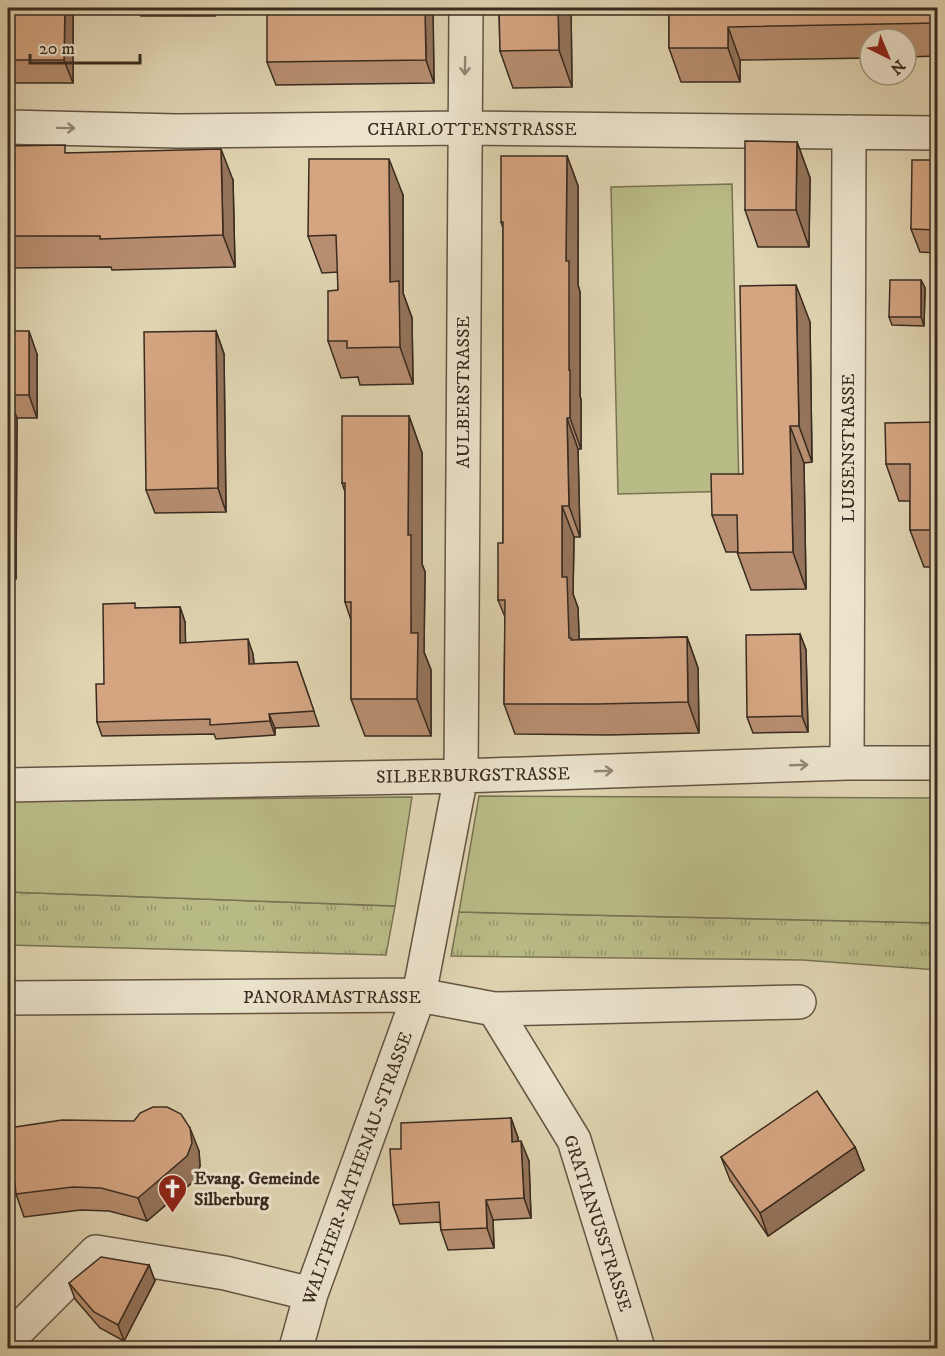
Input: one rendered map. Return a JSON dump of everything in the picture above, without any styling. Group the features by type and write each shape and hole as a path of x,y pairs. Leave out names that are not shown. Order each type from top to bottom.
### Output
{"street":[{"name":"AULBERSTRASSE","path":"461,776 466,8"},
{"name":"CHARLOTTENSTRASSE","path":"8,127 177,130 464,128 938,133"},
{"name":"LUISENSTRASSE","path":"847,763 849,132"},
{"name":"SILBERBURGSTRASSE","path":"8,785 461,776 847,763 938,763"},
{"name":"WALTHER-RATHENAU-STRASSE","path":"296,1348 311,1294 419,995 461,776"},
{"name":"PANORAMASTRASSE","path":"8,998 419,995 494,1010 799,1002"},
{"name":"GRATIANUSSTRASSE","path":"494,1010 574,1140 638,1348"},
{"path":"8,1340 96,1252 225,1273 311,1294"}],"green space":[{"path":"732,184 739,491 618,494 611,187"},
{"path":"479,796 937,798 937,923 459,912"},
{"path":"412,797 395,906 8,892 8,801"},
{"path":"8,892 395,906 386,955 8,945"},
{"path":"459,912 937,923 937,970 803,960 451,956"}],"building":[{"path":"8,8 65,8 64,60 8,60"},
{"path":"267,8 425,8 426,60 267,62"},
{"path":"499,8 558,8 559,50 500,51"},
{"path":"669,8 938,8 938,23 728,27 728,48 669,48"},
{"path":"745,141 797,142 796,210 745,210"},
{"path":"65,145 65,153 221,149 223,235 100,239 100,236 8,236 8,146"},
{"path":"501,156 567,156 569,506 562,506 562,577 567,577 569,638 571,640 687,637 688,702 504,704 505,600 498,600 498,543 503,543"},
{"path":"309,159 389,159 390,282 399,281 400,347 347,348 347,341 328,341 328,291 338,290 336,235 308,236"},
{"path":"912,160 938,160 938,230 911,229"},
{"path":"890,280 921,280 921,317 889,317"},
{"path":"796,285 799,426 790,426 793,552 738,553 737,515 712,515 711,474 743,474 740,286"},
{"path":"8,331 29,331 29,395 8,395"},
{"path":"216,331 218,488 146,490 144,332"},
{"path":"342,416 409,416 408,535 411,535 411,633 418,633 417,699 351,699 351,602 345,602 345,483 342,483"},
{"path":"938,422 938,530 910,530 910,464 886,464 885,423"},
{"path":"135,603 135,608 180,607 180,643 248,639 249,664 297,662 314,711 269,714 270,721 210,725 210,719 97,722 96,684 104,684 103,604"},
{"path":"800,634 802,716 747,717 746,635"},
{"path":"817,1091 855,1147 760,1213 721,1157"},
{"path":"153,1107 167,1107 181,1114 190,1128 192,1143 187,1156 138,1198 101,1188 73,1187 16,1194 9,1128 62,1120 134,1121 140,1113"},
{"path":"511,1118 512,1142 521,1141 524,1198 486,1200 487,1228 441,1230 439,1202 393,1205 390,1149 401,1149 401,1123"},
{"path":"101,1257 149,1265 118,1325 94,1312 69,1283"}],"place":[{"name":"Evang. Gemeinde Silberburg","path":"173,1214"}]}
